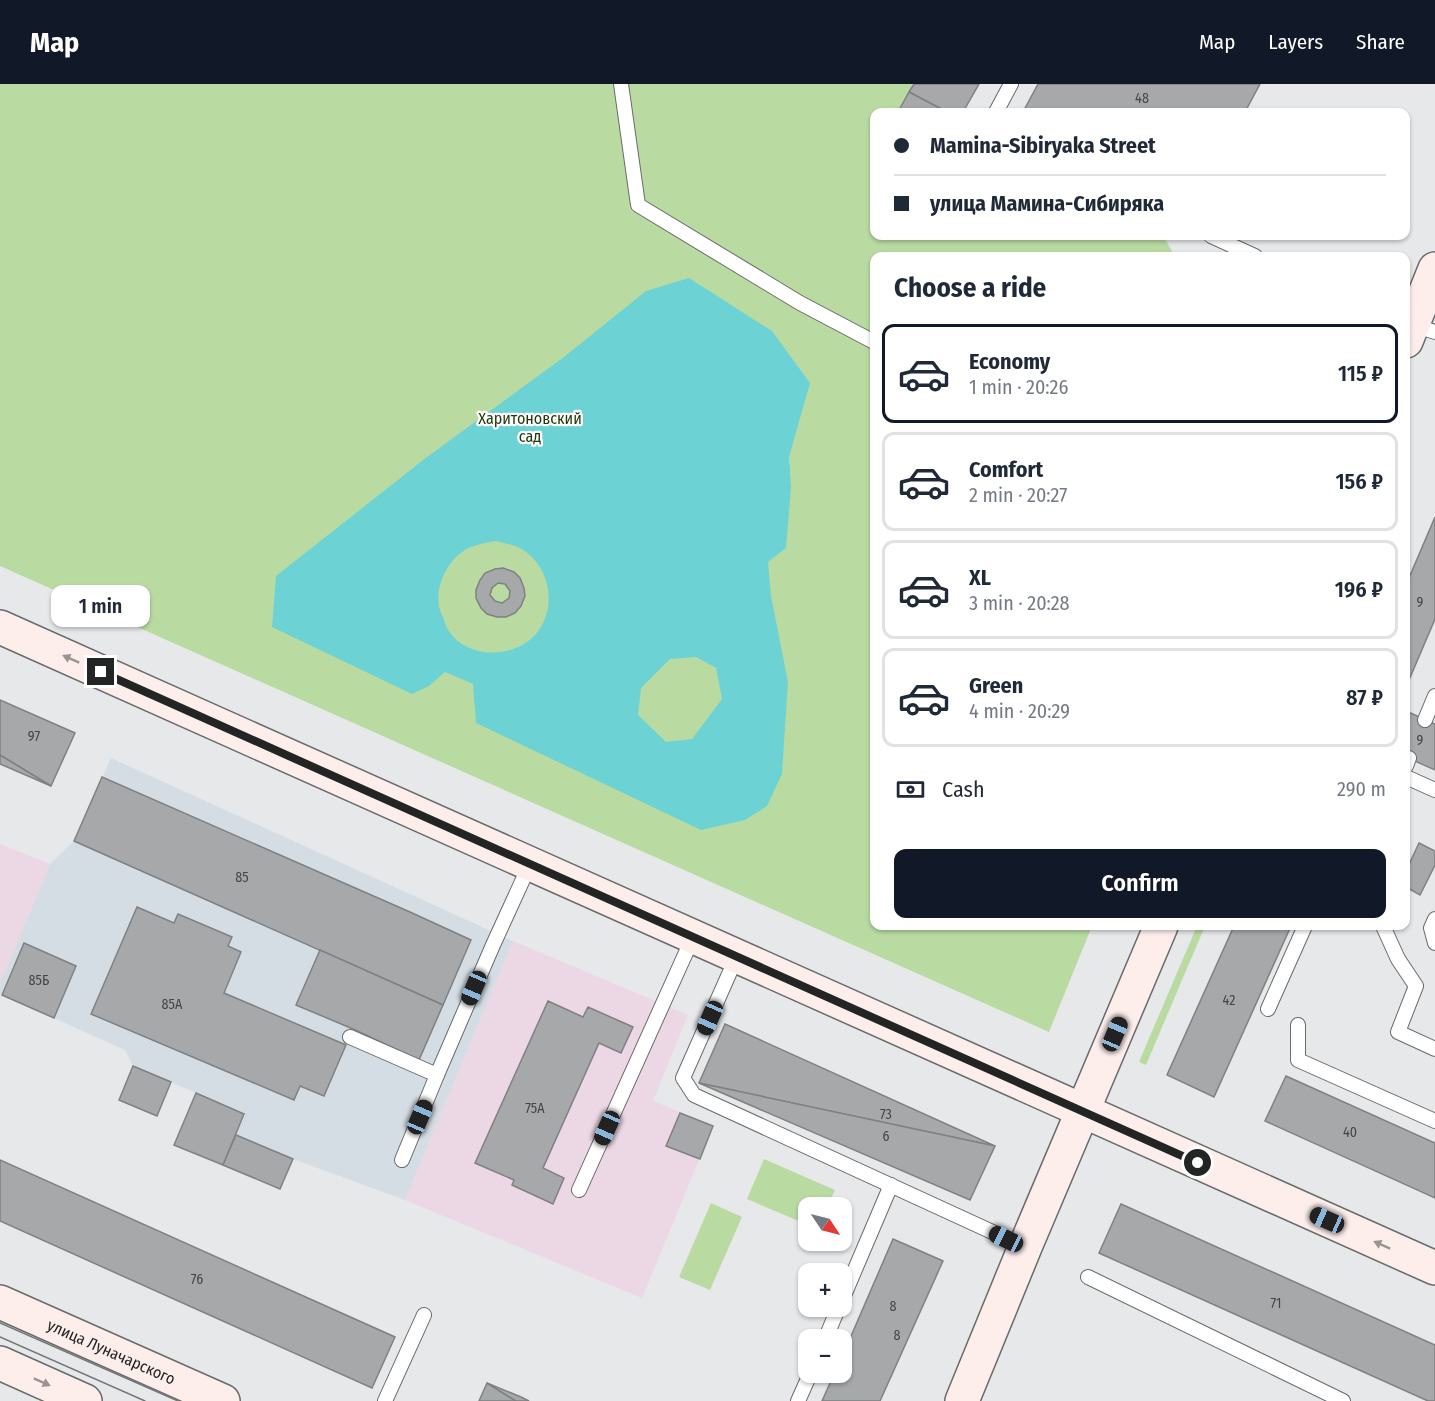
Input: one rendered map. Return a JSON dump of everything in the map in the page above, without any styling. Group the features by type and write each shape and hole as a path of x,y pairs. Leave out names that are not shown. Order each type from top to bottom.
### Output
{"main road":[{"path":"1415,330 1435,269"},
{"path":"0,627 1435,1268"},
{"path":"962,1401 1159,930"},
{"name":"улица Луначарского","path":"0,1302 223,1401"},
{"path":"0,1363 85,1401"}],"lane":[{"path":"621,84 638,205 800,303 870,340"},
{"path":"998,108 1011,84"},
{"path":"1220,240 1246,252"},
{"path":"1425,720 1435,696"},
{"path":"1410,779 1435,790"},
{"path":"402,1160 493,945 530,864"},
{"path":"1435,919 1431,928 1435,943"},
{"path":"1268,1009 1303,930"},
{"path":"1385,930 1398,959 1416,986 1398,1032 1435,1049"},
{"path":"579,1190 693,937"},
{"path":"737,956 683,1078 694,1095 1025,1247"},
{"path":"1298,1025 1298,1060 1435,1121"},
{"path":"350,1037 437,1075"},
{"path":"852,1277 891,1185"},
{"path":"1088,1278 1342,1401"},
{"path":"385,1401 424,1315"},
{"path":"798,1401 806,1383"}],"shaded area":[{"path":"111,758 513,941 405,1200 293,1159 236,1135 244,1113 133,1066 125,1050 0,994 0,983 50,864 74,841"},
{"path":"0,844 50,864 0,983"},
{"path":"513,941 688,1015 653,1101 713,1126 642,1298 405,1200"}],"green space":[{"name":"Харитоновский сад","path":"0,84 914,84 900,108 870,108 870,240 1165,240 1173,252 870,252 870,930 1090,930 1049,1032 0,566"},
{"path":"1195,930 1203,930 1146,1065 1139,1062"},
{"path":"764,1159 835,1190 832,1197 798,1197 798,1221 747,1199"},
{"path":"711,1203 742,1217 710,1290 679,1277"}],"water":[{"path":"689,278 772,331 810,383 789,457 791,487 786,548 768,562 771,596 788,682 782,774 767,806 745,820 701,830 476,723 473,684 445,672 429,686 412,694 272,627 276,576 427,457 564,357 646,291","holes":["496,541 526,552 541,568 548,588 548,610 539,630 519,647 507,651 480,651 457,640 448,630 439,605 439,588 450,564 462,552","696,657 716,668 722,699 692,739 666,742 638,715 641,688 670,659"]}],"building":[{"path":"914,84 979,84 965,108 939,108 909,92"},
{"path":"1038,84 1260,84 1247,108 1025,108"},
{"path":"909,92 939,108 900,108"},
{"path":"1435,517 1435,619 1410,678 1410,576"},
{"path":"503,568 514,572 520,578 524,588 525,596 521,606 515,613 506,617 487,614 476,598 480,580 485,573","holes":["498,583 505,584 510,591 509,598 502,603 495,601 490,595 492,588"]},
{"path":"0,700 75,733 51,786 0,755"},
{"path":"1410,713 1435,724 1435,770 1410,759"},
{"path":"0,755 51,786 0,764"},
{"path":"102,777 471,940 443,1005 74,841"},
{"path":"1419,843 1435,851 1435,865 1420,895 1410,889 1410,862"},
{"path":"137,907 174,923 178,914 232,937 228,946 241,952 224,993 346,1045 324,1096 300,1086 294,1100 91,1014"},
{"path":"1232,930 1289,930 1214,1097 1167,1075"},
{"path":"24,943 76,966 54,1018 2,995"},
{"path":"320,950 443,1005 419,1060 296,1005"},
{"path":"548,1001 583,1017 588,1007 633,1027 621,1053 599,1043 543,1168 564,1178 553,1204 512,1185 514,1180 475,1163"},
{"path":"725,1024 995,1146 699,1083"},
{"path":"133,1066 171,1082 157,1116 119,1100"},
{"path":"1286,1076 1435,1143 1435,1198 1265,1121"},
{"path":"699,1083 995,1146 970,1200"},
{"path":"196,1093 244,1114 223,1165 174,1145"},
{"path":"680,1113 713,1126 700,1159 666,1146"},
{"path":"236,1135 293,1159 280,1189 223,1165"},
{"path":"0,1160 395,1337 372,1388 0,1221"},
{"path":"1121,1204 1435,1345 1435,1401 1428,1401 1099,1253"},
{"path":"893,1239 943,1261 880,1401 822,1401 830,1383 852,1383 852,1334"},
{"path":"487,1383 516,1401 479,1401"},
{"path":"487,1383 521,1397 529,1401 516,1401"}],"tram line":[{"path":"0,1323 178,1401"},
{"path":"0,1337 145,1401"}],"route":[{"path":"101,672 1198,1163"}]}
